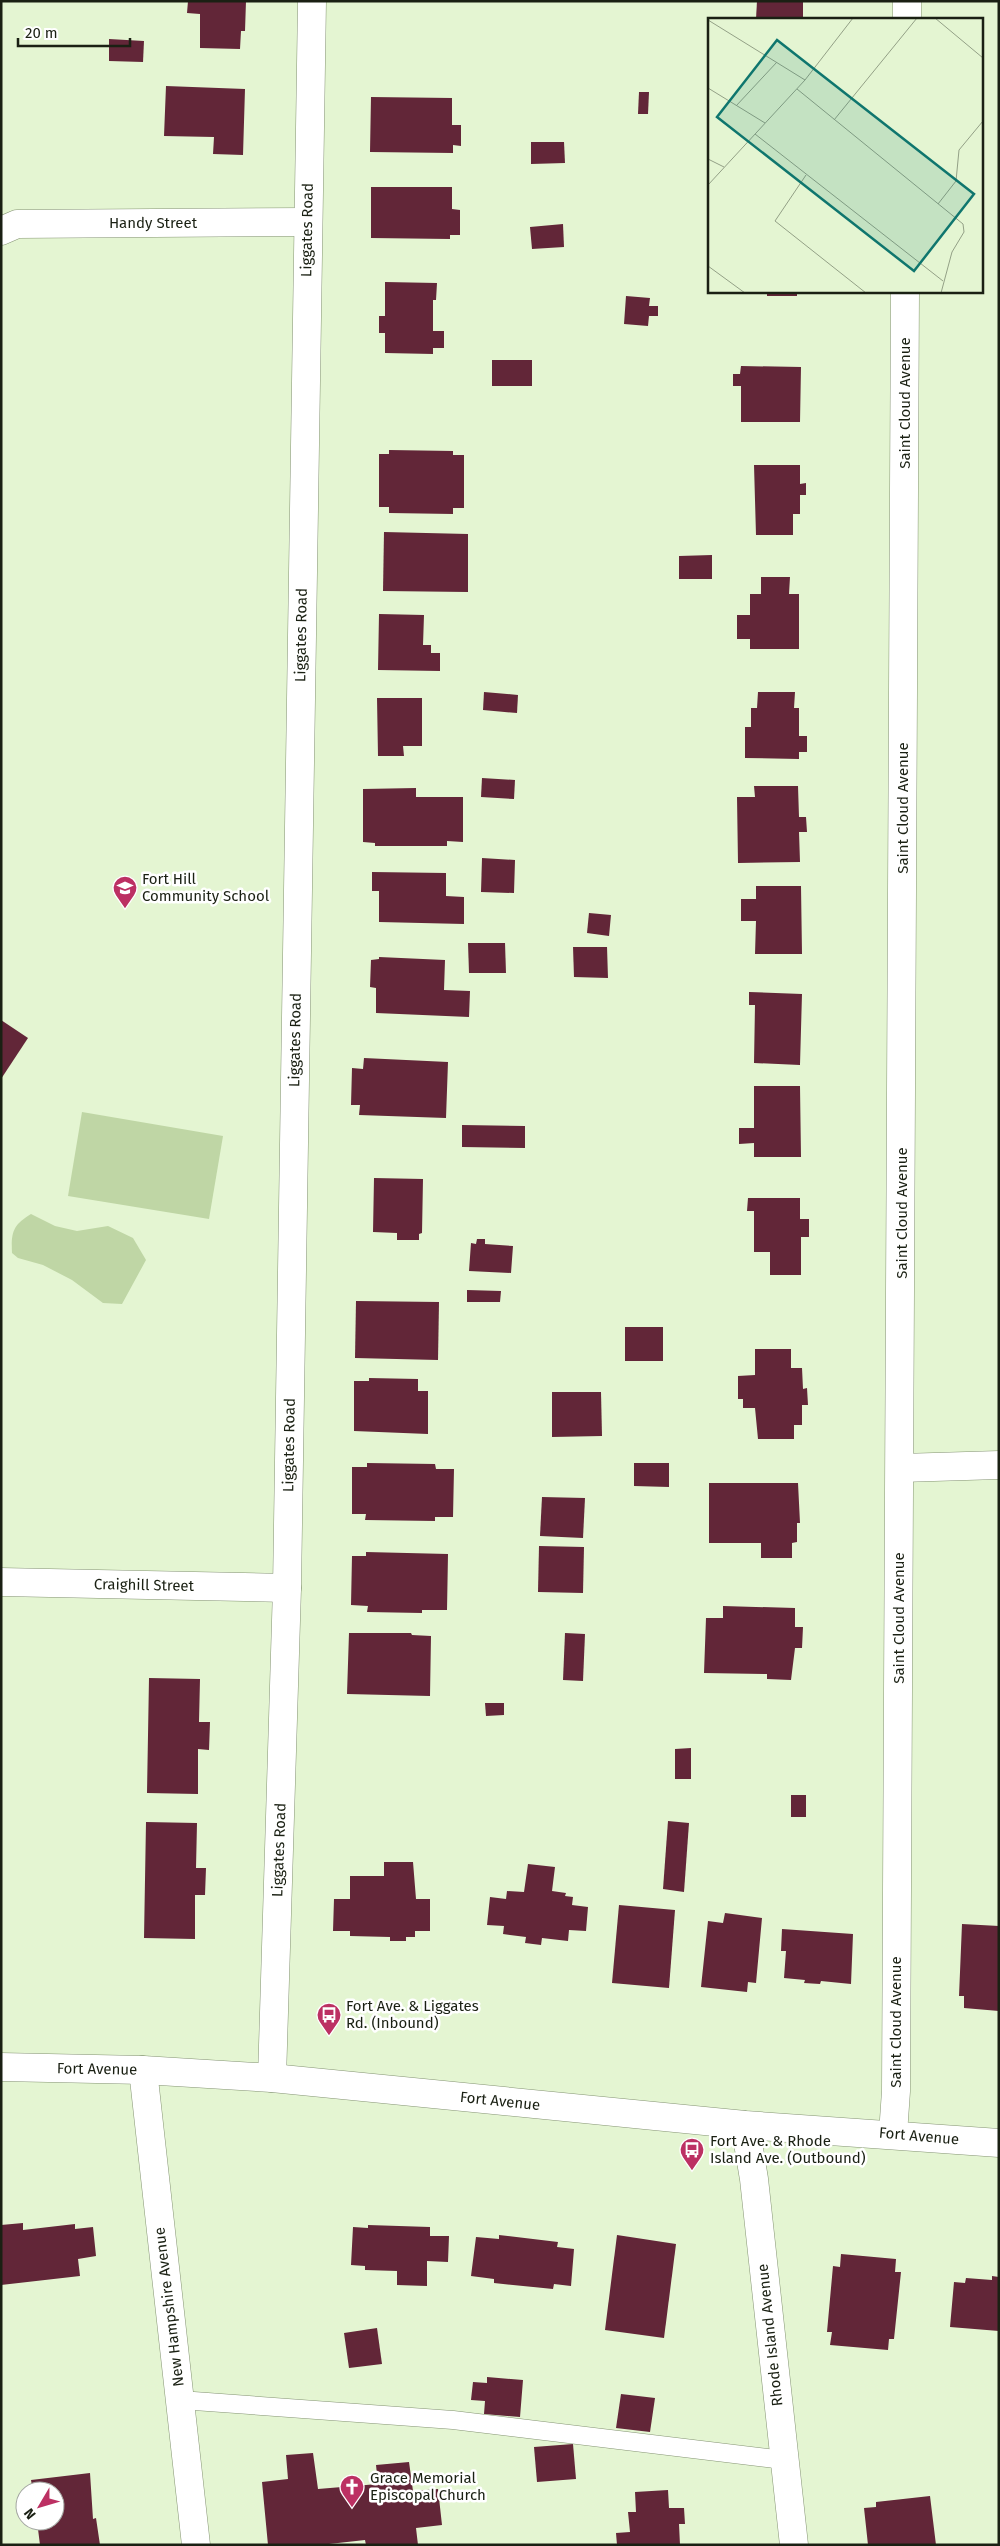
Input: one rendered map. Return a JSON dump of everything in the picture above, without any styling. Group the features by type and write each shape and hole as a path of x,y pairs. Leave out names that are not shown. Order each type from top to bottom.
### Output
{"street":[{"name":"Liggates Road","path":"272,2078 287,1588 307,222 312,1"},
{"path":"906,18 907,1"},
{"name":"Handy Street","path":"1,231 17,224 307,222"},
{"name":"Saint Cloud Avenue","path":"893,2134 896,2091 905,292"},
{"path":"900,1468 999,1465"},
{"name":"Craighill Street","path":"1,1582 287,1588"},
{"name":"Fort Avenue","path":"1,2067 143,2070 272,2078 745,2125 999,2143"},
{"name":"New Hampshire Avenue","path":"143,2070 196,2545"},
{"name":"Rhode Island Avenue","path":"745,2125 754,2180 794,2545"}],"lane":[{"path":"180,2400 453,2420 784,2460"}],"green space":[{"path":"82,1112 223,1136 209,1219 68,1196"},
{"path":"31,1214 55,1226 77,1231 108,1226 133,1238 146,1260 122,1304 103,1303 72,1280 43,1265 18,1258 12,1253 14,1230 20,1222"}],"building":[{"path":"188,1 246,1 245,31 241,31 240,49 200,48 200,14 187,13"},
{"path":"757,1 803,1 803,18 756,18"},
{"path":"109,39 144,41 143,62 109,61"},
{"path":"166,86 245,89 243,155 213,154 214,137 164,136"},
{"path":"639,92 649,92 648,114 638,114"},
{"path":"371,97 452,98 452,125 461,125 461,146 453,145 453,153 370,152"},
{"path":"531,142 564,142 565,163 531,164"},
{"path":"371,187 452,187 452,209 460,210 460,235 450,235 450,239 371,238"},
{"path":"563,224 564,247 532,249 530,227"},
{"path":"385,282 437,283 436,300 433,300 433,331 444,331 444,348 433,348 433,354 385,353 385,333 379,333 379,316 385,316"},
{"path":"767,292 797,292 797,296 767,296"},
{"path":"626,296 650,298 649,306 658,306 658,316 649,316 648,326 624,324"},
{"path":"492,360 532,360 532,386 492,386"},
{"path":"741,366 801,367 800,422 741,422 741,386 733,386 733,374 740,374"},
{"path":"389,450 453,451 453,455 464,455 464,508 453,508 453,514 389,513 389,507 379,507 379,454 389,454"},
{"path":"754,465 800,465 800,484 806,483 806,495 800,495 800,514 793,514 793,535 756,535"},
{"path":"384,532 468,534 468,592 383,591"},
{"path":"712,555 712,579 679,579 679,556"},
{"path":"761,577 790,577 789,594 799,594 799,649 750,649 750,639 737,639 737,615 750,615 750,594 761,594"},
{"path":"379,614 424,615 423,645 431,645 431,653 440,653 440,671 378,670"},
{"path":"484,692 518,695 517,713 483,710"},
{"path":"758,692 795,692 794,708 799,708 799,736 807,736 807,752 799,752 799,759 745,758 745,727 751,727 751,708 757,708"},
{"path":"377,698 422,698 422,746 403,746 404,756 378,756"},
{"path":"482,778 515,780 514,799 481,797"},
{"path":"754,786 798,786 799,817 806,817 807,832 799,832 800,862 738,863 737,797 755,797"},
{"path":"416,788 416,797 463,797 463,842 447,841 447,846 375,846 375,843 363,842 363,789"},
{"path":"482,858 515,860 514,893 481,892"},
{"path":"372,872 446,873 446,896 464,897 464,924 379,922 379,891 372,891"},
{"path":"756,886 801,886 802,954 755,954 756,921 741,921 741,899 756,899"},
{"path":"589,913 611,915 609,936 587,933"},
{"path":"468,943 505,943 506,973 469,973"},
{"path":"573,947 607,947 608,978 574,977"},
{"path":"379,957 445,960 444,990 470,991 469,1017 376,1013 376,988 370,987 371,960 379,959"},
{"path":"749,992 802,994 800,1065 754,1063 755,1005 749,1005"},
{"path":"1,1020 28,1038 1,1079"},
{"path":"364,1058 448,1062 446,1118 359,1115 360,1105 351,1105 352,1068 363,1069"},
{"path":"754,1086 800,1086 801,1157 754,1157 754,1143 739,1144 739,1128 754,1128"},
{"path":"462,1125 525,1126 525,1148 462,1147"},
{"path":"374,1178 423,1179 422,1233 419,1234 419,1240 397,1240 397,1233 373,1232"},
{"path":"748,1198 800,1198 800,1219 809,1219 809,1237 801,1237 801,1275 770,1275 770,1252 754,1252 754,1211 747,1211"},
{"path":"477,1239 485,1239 485,1244 513,1246 511,1273 469,1271 471,1243 476,1244"},
{"path":"467,1290 501,1291 500,1302 467,1302"},
{"path":"356,1301 439,1302 438,1360 355,1358"},
{"path":"625,1327 663,1327 663,1361 625,1361"},
{"path":"755,1349 791,1349 791,1368 802,1368 803,1389 807,1388 808,1405 802,1405 802,1425 794,1425 794,1439 758,1439 755,1408 743,1408 743,1399 738,1399 738,1376 755,1375"},
{"path":"369,1378 418,1379 418,1391 428,1391 428,1434 354,1431 354,1381 369,1381"},
{"path":"552,1392 601,1392 602,1436 552,1437"},
{"path":"367,1463 435,1464 436,1469 454,1469 453,1517 435,1517 435,1521 365,1520 366,1514 352,1514 352,1467 367,1467"},
{"path":"634,1463 669,1463 669,1487 634,1486"},
{"path":"709,1483 798,1483 800,1523 797,1523 797,1542 792,1543 792,1558 761,1558 761,1543 709,1543"},
{"path":"542,1497 585,1498 583,1538 540,1536"},
{"path":"539,1546 584,1547 583,1593 538,1592"},
{"path":"366,1552 448,1554 447,1610 422,1610 422,1613 367,1612 368,1606 351,1605 352,1556 366,1556"},
{"path":"723,1606 795,1608 795,1627 803,1627 802,1648 795,1648 791,1680 767,1679 767,1674 704,1673 706,1618 723,1618"},
{"path":"349,1633 411,1633 412,1635 431,1636 430,1696 347,1694"},
{"path":"565,1633 585,1634 583,1681 563,1680"},
{"path":"149,1678 200,1679 199,1722 210,1722 209,1750 198,1749 198,1794 147,1793"},
{"path":"485,1703 504,1703 504,1715 486,1716"},
{"path":"691,1748 691,1779 675,1779 675,1749"},
{"path":"791,1795 806,1795 806,1817 791,1817"},
{"path":"668,1821 689,1823 684,1892 663,1889"},
{"path":"146,1822 197,1823 196,1868 206,1868 205,1895 195,1895 195,1939 144,1938"},
{"path":"384,1862 413,1862 416,1899 430,1899 430,1931 415,1931 415,1937 406,1937 406,1941 390,1941 390,1937 350,1936 350,1931 333,1931 334,1899 350,1899 350,1876 384,1876"},
{"path":"528,1864 555,1867 552,1891 566,1893 565,1896 573,1897 572,1905 588,1907 586,1931 569,1930 568,1941 542,1938 541,1945 525,1943 526,1937 503,1934 504,1926 487,1925 490,1897 506,1899 507,1891 524,1892"},
{"path":"619,1905 675,1910 669,1988 612,1983"},
{"path":"725,1913 762,1918 756,1983 748,1982 747,1992 701,1987 708,1921 723,1923"},
{"path":"962,1924 999,1926 999,2011 964,2008 964,1996 959,1996"},
{"path":"782,1929 853,1934 851,1984 821,1981 820,1984 804,1983 805,1980 784,1978 786,1951 781,1951"},
{"path":"23,2223 23,2230 75,2224 75,2229 93,2227 96,2256 78,2259 80,2276 1,2285 1,2225"},
{"path":"368,2225 430,2227 430,2236 449,2236 448,2262 427,2261 427,2286 397,2285 397,2271 365,2270 365,2266 351,2265 353,2227 368,2228"},
{"path":"499,2235 558,2242 557,2247 574,2249 571,2286 554,2284 553,2289 494,2283 494,2279 471,2276 476,2237 499,2239"},
{"path":"617,2235 676,2244 664,2338 605,2330"},
{"path":"841,2254 896,2259 895,2272 901,2272 894,2339 889,2339 888,2350 830,2345 832,2332 827,2332 833,2266 840,2267"},
{"path":"992,2276 999,2277 999,2331 950,2327 954,2282 965,2283 966,2278 992,2280"},
{"path":"377,2328 382,2364 349,2368 344,2333"},
{"path":"487,2377 523,2380 520,2417 484,2414 485,2401 471,2400 473,2382 487,2383"},
{"path":"621,2394 655,2398 650,2432 616,2428"},
{"path":"573,2444 576,2479 537,2482 534,2447"},
{"name":"Grace Memorial Episcopal Church","path":"313,2453 318,2489 378,2484 376,2465 409,2462 413,2491 438,2489 442,2525 416,2528 418,2545 366,2545 365,2540 320,2545 268,2545 262,2482 288,2479 286,2455"},
{"path":"90,2473 93,2519 96,2518 100,2545 40,2545 38,2531 65,2531 65,2481 31,2480"},
{"path":"668,2490 669,2508 684,2508 685,2524 679,2524 680,2545 617,2545 616,2533 630,2532 628,2512 636,2512 635,2492"},
{"path":"930,2496 936,2545 868,2545 864,2508 876,2507 876,2502"}],"place":[{"name":"Fort Hill Community School","path":"125,909"},
{"name":"Fort Ave. & Liggates Rd. (Inbound)","path":"329,2036"},
{"name":"Fort Ave. & Rhode Island Ave. (Outbound)","path":"692,2171"},
{"name":"Grace Memorial Episcopal Church","path":"352,2508"}]}
